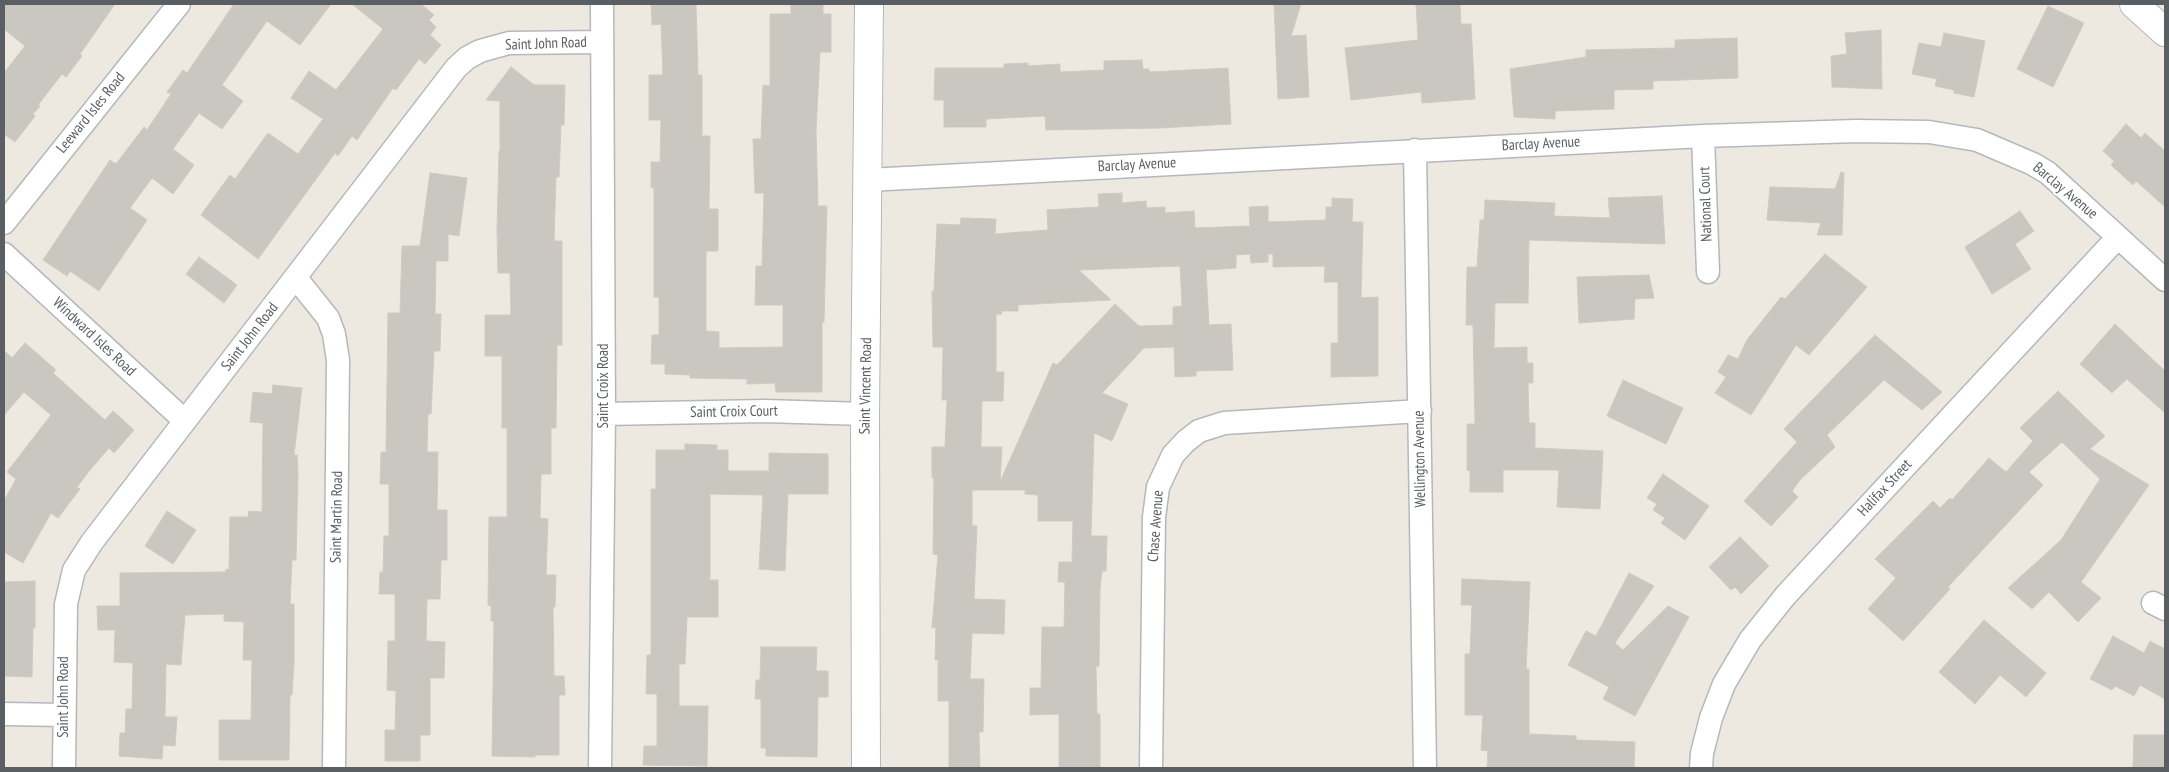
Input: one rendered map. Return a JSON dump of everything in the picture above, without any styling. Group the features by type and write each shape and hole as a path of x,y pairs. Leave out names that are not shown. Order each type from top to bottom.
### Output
{"street":[{"name":"Leeward Isles Road","path":"4,223 178,4"},
{"name":"Saint Croix Road","path":"600,768 604,414 602,4"},
{"name":"Saint Vincent Road","path":"866,768 865,414 869,4"},
{"path":"2134,4 2165,32"},
{"name":"Saint John Road","path":"64,768 65,610 74,570 92,542 448,78 467,58 509,43 602,42"},
{"name":"Barclay Avenue","path":"868,180 1703,136 1891,130 1929,132 1977,140 2016,155 2048,173 2165,280"},
{"name":"National Court","path":"1703,136 1708,272"},
{"name":"Wellington Avenue","path":"1414,150 1425,768"},
{"name":"Halifax Street","path":"1701,768 1702,753 1711,718 1724,684 1750,640 1786,595 2118,237"},
{"name":"Windward Isles Road","path":"4,254 185,421"},
{"name":"Saint Martin Road","path":"296,278 328,318 334,334 338,360 334,768"},
{"name":"Saint Croix Court","path":"604,414 765,411 865,414"},
{"name":"Chase Avenue","path":"1151,768 1154,517 1158,487 1173,456 1186,441 1200,431 1224,423 1420,411"},
{"path":"4,714 64,715"}],"building":[{"path":"4,4 115,4 80,54 82,56 66,77 62,74 38,105 40,106 33,114 35,116 15,142 4,134 4,73 25,46 4,29"},
{"path":"234,4 331,4 300,45 267,21 222,85 243,101 222,129 199,113 173,149 194,165 173,194 152,178 130,208 147,220 99,291 70,271 67,276 43,260 110,160 116,164 144,127 147,130 171,94 167,92 183,70 187,73"},
{"path":"352,4 421,4 434,15 429,20 436,27 430,35 441,45 425,64 419,59 396,90 393,88 357,140 352,136 338,156 335,153 258,259 201,215 230,175 235,179 268,133 298,154 323,119 291,98 309,71 336,90 383,29"},
{"path":"651,4 696,4 698,75 702,75 702,136 710,136 709,209 718,209 718,251 706,251 706,331 719,332 719,348 783,347 783,305 755,305 756,266 762,266 764,193 755,193 753,139 761,139 763,85 770,86 770,14 791,14 791,4 823,4 823,14 831,14 831,52 820,52 816,131 818,206 827,206 824,322 822,322 822,392 776,392 775,383 747,384 747,379 690,378 690,375 665,374 665,364 651,364 652,335 659,335 659,297 654,297 654,188 651,188 651,162 660,162 661,120 649,120 649,75 663,75 661,24 652,25"},
{"path":"1274,4 1301,4 1291,36 1306,35 1309,97 1278,99"},
{"path":"1416,4 1460,4 1461,24 1471,24 1475,99 1422,103 1421,92 1351,100 1345,48 1418,40"},
{"path":"2048,6 2084,23 2053,87 2017,69"},
{"path":"1881,30 1882,89 1832,87 1831,56 1847,54 1845,33"},
{"path":"1944,33 1985,41 1974,97 1954,93 1954,90 1935,86 1937,79 1912,74 1919,43 1941,47"},
{"path":"1737,38 1738,78 1653,81 1653,89 1614,90 1614,109 1555,111 1555,119 1514,117 1510,69 1586,57 1586,50 1675,48 1675,40"},
{"path":"1142,60 1143,69 1149,69 1149,72 1228,68 1231,124 1160,128 1046,130 1045,116 986,119 986,127 944,127 944,100 934,100 935,68 1004,68 1004,64 1028,63 1028,66 1060,64 1060,72 1104,70 1104,61"},
{"path":"511,67 534,85 565,85 564,125 561,125 559,177 556,177 554,241 562,241 562,345 557,345 556,428 551,428 551,474 541,474 540,518 548,519 546,575 556,575 555,607 553,607 554,676 564,676 565,695 559,695 559,755 535,755 535,757 492,756 494,621 491,621 491,606 488,605 489,517 507,517 507,428 502,428 502,356 485,356 485,315 511,315 510,273 498,273 500,101 486,100"},
{"path":"2126,124 2141,138 2145,133 2165,151 2165,207 2136,181 2133,185 2111,165 2114,161 2103,151"},
{"path":"1841,172 1844,173 1842,235 1817,235 1821,223 1767,220 1770,187 1835,189"},
{"path":"430,173 467,178 459,236 448,234 448,261 436,261 435,314 441,314 440,351 434,351 431,414 428,414 427,452 438,452 437,510 447,510 447,560 441,560 440,599 427,599 426,641 445,642 444,678 430,678 430,735 420,735 420,761 385,761 385,730 395,730 396,691 387,690 388,641 395,641 395,594 379,594 380,572 383,572 384,536 389,536 389,484 380,484 381,452 386,452 388,313 400,313 402,246 420,246"},
{"path":"1122,193 1122,203 1146,201 1147,208 1165,207 1165,213 1194,211 1195,228 1250,226 1249,207 1268,206 1268,222 1326,220 1326,207 1332,207 1332,198 1353,199 1352,222 1363,222 1361,298 1378,297 1378,376 1331,377 1331,343 1338,343 1338,282 1324,282 1325,266 1273,267 1273,254 1268,254 1268,262 1251,263 1250,254 1236,255 1236,268 1206,270 1209,325 1231,324 1233,370 1196,371 1196,376 1175,377 1174,347 1144,348 1102,393 1128,404 1112,441 1094,433 1091,536 1107,536 1106,571 1102,571 1100,590 1099,666 1096,666 1097,714 1100,714 1100,768 1059,768 1059,714 1030,715 1030,688 1041,688 1042,627 1064,627 1065,582 1058,582 1059,562 1072,562 1073,521 1038,521 1038,495 1025,494 1025,490 972,490 972,526 977,526 974,599 1005,600 1004,634 972,633 970,679 984,679 983,732 979,732 980,768 949,768 949,701 938,701 938,660 935,660 936,627 932,628 938,555 933,554 934,478 932,478 932,447 945,447 947,400 942,400 943,347 933,347 932,291 934,291 937,224 960,225 961,218 996,219 995,234 1048,230 1047,210 1099,207 1098,194","holes":["1180,266 1182,306 1173,307 1173,325 1139,326 1115,304 1057,365 1053,363 1000,482 1002,447 981,447 982,401 1003,401 1004,372 996,372 996,314 1002,314 1001,311 1018,311 1018,305 1111,300 1079,270"]},
{"path":"1662,196 1665,244 1529,240 1528,303 1495,303 1494,348 1527,347 1527,363 1533,363 1533,383 1528,383 1529,423 1535,423 1535,448 1603,451 1600,509 1557,507 1559,470 1503,470 1503,492 1470,492 1470,471 1467,470 1467,424 1475,424 1473,325 1466,325 1467,267 1477,267 1480,220 1484,220 1485,200 1555,203 1554,216 1610,218 1608,198"},
{"path":"2020,211 2034,231 2015,244 2031,269 1992,294 1965,247"},
{"path":"1825,254 1867,287 1809,355 1796,345 1751,415 1715,393 1726,377 1718,372 1728,355 1738,359 1747,340 1781,297 1785,299"},
{"path":"199,257 237,285 224,303 186,274"},
{"path":"1649,275 1654,298 1635,299 1634,319 1579,323 1577,277"},
{"path":"2115,324 2165,371 2165,413 2127,379 2112,393 2080,364"},
{"path":"1875,335 1942,392 1922,410 1884,380 1827,435 1835,447 1801,479 1792,491 1798,497 1771,526 1744,501 1797,442 1784,429"},
{"path":"25,343 56,370 53,373 105,420 113,411 134,430 114,453 109,448 90,470 77,487 80,489 58,518 51,513 23,563 4,552 4,501 16,479 7,472 51,415 24,392 4,415 4,350 12,358"},
{"path":"1623,380 1683,408 1666,444 1607,416"},
{"path":"273,385 302,388 294,455 297,455 298,473 296,560 292,560 290,604 294,604 294,664 292,695 290,695 289,760 219,760 219,720 251,720 252,660 243,660 244,622 224,621 224,614 185,615 181,665 166,664 165,717 177,717 175,746 163,745 162,759 119,756 120,733 125,733 126,709 132,709 133,663 114,662 115,630 98,630 97,606 120,606 120,573 226,572 226,569 229,570 230,517 248,517 249,511 262,512 263,423 250,422 253,392 272,394"},
{"path":"2058,391 2105,436 2090,449 2149,485 2081,582 2101,598 2078,622 2049,592 2032,609 2008,588 2061,540 2100,479 2062,442 2029,472 2043,485 1948,587 1950,589 1903,641 1868,609 1896,578 1875,559 1933,501 1940,508 1950,498 1952,500 1989,458 2006,472 2033,441 2020,428"},
{"path":"685,444 717,445 717,450 728,450 728,471 769,471 769,453 828,454 828,494 788,494 785,571 759,569 763,495 710,494 710,580 718,580 718,617 687,617 685,664 679,664 679,706 708,706 707,766 643,765 644,746 657,746 657,694 646,694 647,655 651,655 651,489 656,489 656,450 685,450"},
{"path":"1663,474 1709,506 1685,540 1661,523 1665,518 1653,510 1657,504 1647,498"},
{"path":"167,511 196,530 173,564 145,546"},
{"path":"1740,537 1769,566 1741,594 1735,587 1731,590 1709,567"},
{"path":"1629,573 1654,586 1615,643 1623,650 1668,606 1689,617 1635,716 1603,699 1609,687 1568,665 1586,631 1596,636"},
{"path":"1462,579 1530,582 1526,669 1529,669 1529,736 1530,734 1576,736 1576,740 1635,742 1634,768 1487,768 1488,751 1481,750 1483,715 1465,715 1465,654 1470,654 1472,605 1461,605"},
{"path":"35,581 32,677 4,676 4,582"},
{"path":"1984,620 2046,673 2026,697 2000,675 1975,704 1939,672"},
{"path":"2113,636 2144,653 2150,641 2165,649 2165,699 2140,685 2134,696 2115,686 2112,690 2090,679"},
{"path":"761,647 817,647 816,671 828,671 828,697 818,697 817,757 766,756 766,748 761,748 761,699 755,699 756,680 760,680"},
{"path":"2134,735 2165,735 2165,768 2133,768"}]}
